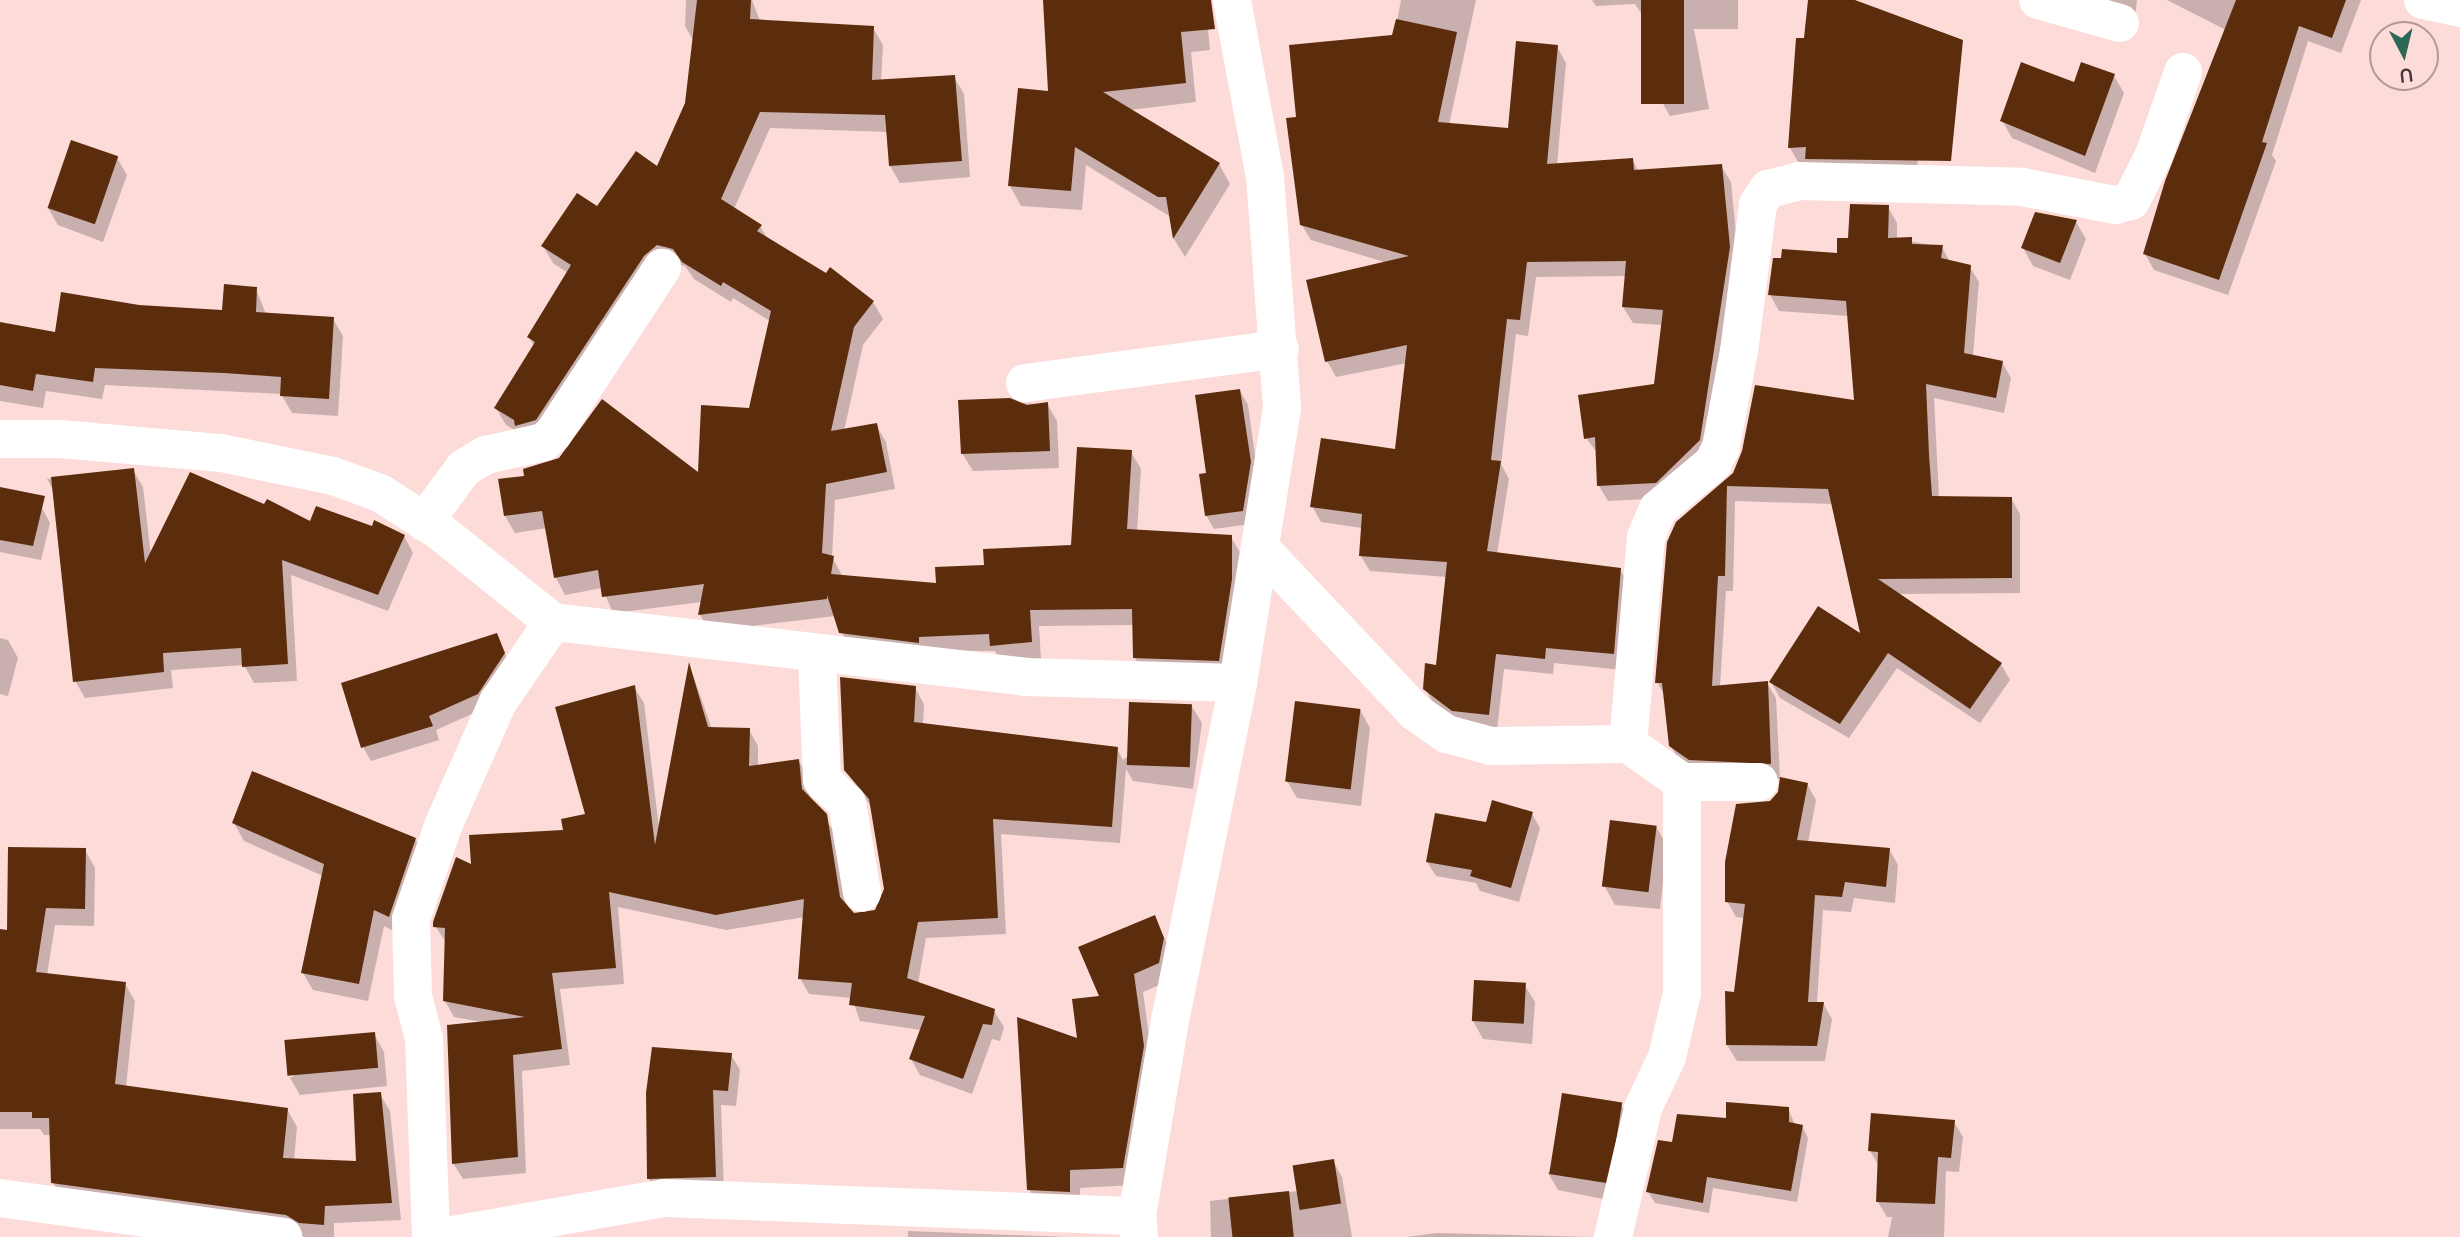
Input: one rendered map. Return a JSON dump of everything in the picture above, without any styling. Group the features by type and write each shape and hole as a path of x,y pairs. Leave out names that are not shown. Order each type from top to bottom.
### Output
{"street":[{"path":"441,1237 664,1198 1138,1226 1171,1016 1262,550 1282,407 1280,349 1265,177 1232,0"},
{"path":"2038,0 2120,23"},
{"path":"2423,0 2460,8"},
{"path":"1628,744 1646,537 1658,509 1720,452 1740,351 1758,204 1768,189 1799,181 2022,187 2115,205 2131,201 2145,177 2183,72"},
{"path":"424,522 464,468 486,455 544,442 553,434 662,268"},
{"path":"1026,383 1280,349"},
{"path":"0,439 60,439 220,453 333,476 380,493 424,522 553,622 817,656 1026,677 1238,683"},
{"path":"1262,550 1406,703 1447,734 1490,746 1628,744 1682,782 1759,782"},
{"path":"432,1237 424,1039 413,996 411,919 468,764 498,702 553,622"},
{"path":"817,656 822,780 846,803 862,893"},
{"path":"1613,1237 1643,1108 1667,1057 1682,993 1682,782"},
{"path":"0,1198 283,1237"}],"building":[{"path":"697,0 751,0 750,19 874,26 872,80 955,75 962,161 889,166 885,115 760,112 721,199 762,225 757,231 826,273 830,267 874,301 854,327 831,431 877,423 887,472 826,484 822,553 834,556 831,574 936,583 935,567 984,565 983,549 1071,545 1077,447 1132,450 1127,529 1232,535 1232,579 1219,661 1133,658 1132,609 1030,610 1032,642 990,646 989,634 919,637 919,643 839,633 827,595 827,599 698,615 704,584 602,597 598,570 554,578 542,511 504,516 498,479 524,476 523,469 559,458 602,399 698,472 701,405 749,408 771,311 723,282 721,286 682,262 673,249 657,245 644,256 536,420 515,426 514,420 494,408 535,342 527,337 571,265 541,246 577,193 597,206 636,151 657,166 685,103"},
{"path":"1043,0 1211,0 1215,29 1181,32 1186,83 1103,92 1220,163 1173,239 1166,197 1158,197 1075,147 1071,191 1008,186 1018,88 1048,91"},
{"path":"1641,0 1684,0 1684,104 1641,104"},
{"path":"1808,0 1855,0 1963,40 1951,161 1805,159 1806,147 1788,148 1796,38 1804,38"},
{"path":"2236,0 2346,0 2332,38 2299,26 2262,142 2267,143 2219,280 2143,254 2165,181"},
{"path":"1396,19 1457,32 1438,122 1508,128 1516,41 1558,45 1547,164 1633,158 1634,170 1722,164 1730,247 1700,440 1656,483 1597,486 1595,437 1584,439 1578,395 1654,384 1663,310 1622,307 1626,261 1527,262 1520,320 1507,319 1491,460 1501,461 1487,551 1621,568 1614,654 1546,648 1545,659 1496,654 1489,715 1452,711 1423,689 1425,663 1436,665 1447,562 1359,556 1362,514 1310,507 1321,438 1395,449 1407,345 1325,362 1306,280 1409,256 1300,225 1286,118 1296,117 1289,45 1392,35"},
{"path":"2021,62 2074,82 2081,62 2115,74 2085,156 2000,121"},
{"path":"71,140 118,156 95,224 48,208"},
{"path":"1850,204 1889,205 1888,238 1912,237 1912,244 1943,245 1941,258 1971,265 1964,353 2003,361 1996,398 1926,384 1932,496 2012,497 2012,578 1878,579 2002,663 1970,709 1888,653 1840,724 1769,682 1818,606 1860,633 1828,489 1727,486 1725,576 1718,576 1712,686 1768,681 1771,764 1689,760 1669,746 1662,683 1655,683 1667,542 1676,522 1733,473 1742,451 1755,385 1854,400 1846,301 1768,295 1773,258 1781,258 1782,249 1837,253 1837,238 1848,238"},
{"path":"2035,212 2077,220 2060,263 2021,248"},
{"path":"224,284 257,287 256,312 334,317 329,399 280,396 281,377 224,373 95,368 93,382 36,374 33,391 0,385 0,322 55,332 61,292 139,305 222,310"},
{"path":"1240,389 1251,462 1243,511 1205,516 1199,474 1206,473 1195,395"},
{"path":"1010,398 1027,405 1048,402 1050,451 961,454 958,400"},
{"path":"134,468 145,563 190,472 264,504 267,499 310,521 316,506 372,526 374,520 405,535 378,595 282,560 288,664 242,667 241,648 163,653 164,672 73,682 51,477"},
{"path":"0,487 45,496 33,546 0,540"},
{"path":"497,633 505,653 478,694 429,716 433,726 361,748 341,683"},
{"path":"689,662 708,727 750,728 749,766 799,759 802,789 827,814 840,897 854,913 875,910 884,889 869,799 844,770 840,677 916,686 914,722 1118,747 1112,827 993,819 998,918 918,922 907,978 995,1009 992,1025 983,1024 963,1079 909,1059 925,1016 849,1005 852,983 798,979 804,899 716,915 609,892 616,968 552,973 562,1049 513,1055 518,1157 452,1164 447,1025 525,1017 443,1001 445,928 433,927 433,922 456,857 471,864 469,835 563,830 561,819 585,814 555,707 635,685 655,845"},
{"path":"1295,701 1361,709 1351,789 1285,781"},
{"path":"1129,702 1192,704 1190,767 1127,765"},
{"path":"252,771 416,838 389,917 374,910 359,984 301,973 324,864 232,823"},
{"path":"1780,777 1808,783 1797,840 1890,848 1886,887 1845,882 1842,897 1815,895 1808,1002 1824,1002 1817,1046 1726,1045 1725,991 1734,992 1745,904 1725,902 1725,862 1736,804 1770,801 1778,792"},
{"path":"1492,800 1533,812 1511,888 1470,876 1472,870 1426,862 1435,813 1486,822"},
{"path":"1610,820 1657,826 1648,892 1602,887"},
{"path":"8,847 86,848 85,909 46,908 36,972 126,982 115,1084 288,1108 283,1158 356,1161 353,1094 381,1092 392,1203 325,1206 324,1225 299,1223 286,1215 51,1183 49,1118 32,1118 32,1112 0,1112 0,929 7,930"},
{"path":"1155,915 1164,938 1159,963 1134,974 1144,1046 1123,1168 1070,1170 1070,1192 1027,1190 1017,1017 1077,1038 1072,999 1099,996 1078,947"},
{"path":"1474,980 1526,983 1524,1024 1472,1021"},
{"path":"375,1032 378,1068 287,1076 284,1040"},
{"path":"652,1047 732,1053 728,1091 713,1090 716,1177 647,1179 646,1093"},
{"path":"1562,1093 1622,1103 1609,1184 1549,1174"},
{"path":"1726,1102 1789,1107 1789,1122 1803,1125 1791,1191 1707,1177 1703,1203 1646,1192 1658,1140 1672,1142 1677,1114 1726,1118"},
{"path":"1871,1113 1955,1120 1951,1158 1938,1157 1935,1204 1876,1202 1878,1152 1868,1151"},
{"path":"1334,1159 1341,1203 1300,1210 1293,1166"},
{"path":"1289,1191 1294,1237 1232,1237 1228,1197"}]}
